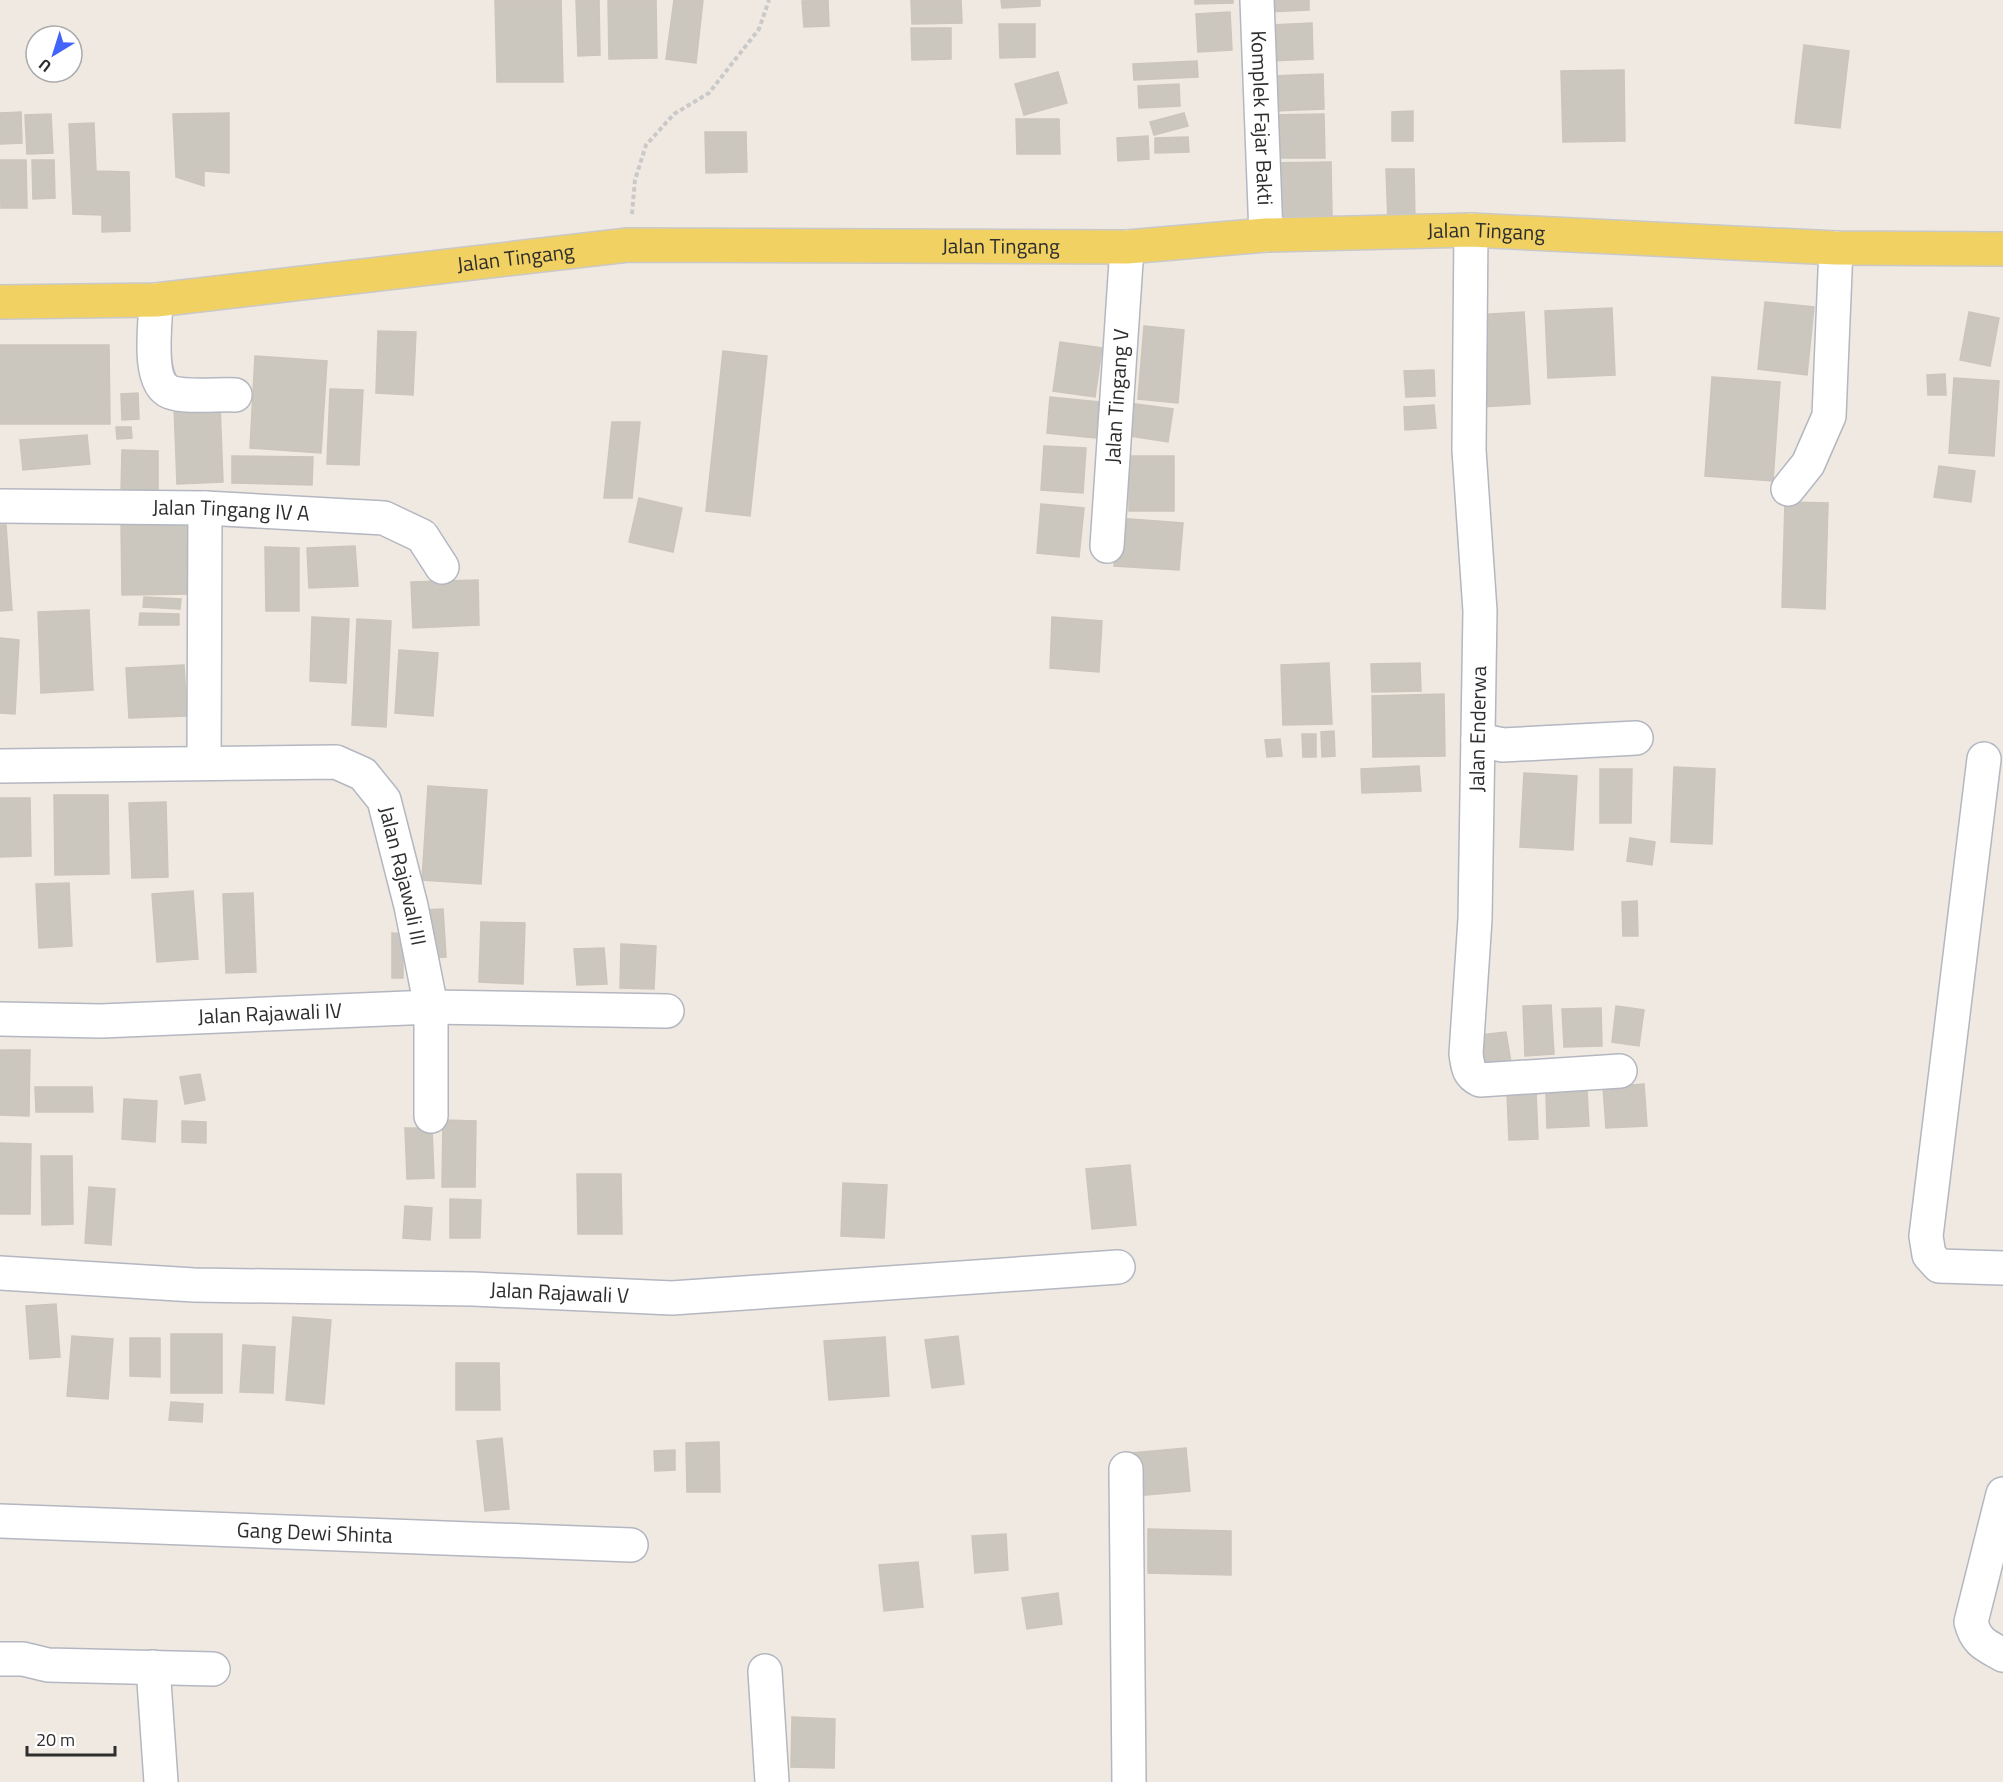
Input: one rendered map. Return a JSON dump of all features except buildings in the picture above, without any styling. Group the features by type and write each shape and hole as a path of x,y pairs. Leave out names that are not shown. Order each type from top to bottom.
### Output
{"main road":[{"name":"Jalan Tingang","path":"0,302 156,300 628,244 1127,247 1266,236 1472,230 1836,248 2003,249"}],"street":[{"name":"Komplek Fajar Bakti","path":"1257,0 1266,236"},
{"name":"Jalan Enderwa","path":"1472,230 1469,450 1480,611 1475,919 1466,1054 1468,1070 1471,1076 1480,1080 1620,1071"},
{"name":"Jalan Tingang V","path":"1107,546 1127,247"},
{"path":"1788,489 1808,464 1829,416 1836,248"},
{"path":"156,300 154,364 159,382 169,392 235,395"},
{"name":"Jalan Tingang IV A","path":"0,506 205,508 384,518 422,536 442,567"},
{"path":"204,762 205,508"},
{"path":"1478,740 1503,745 1636,738"},
{"path":"1984,759 1926,1236 1929,1255 1939,1266 2003,1268"},
{"name":"Jalan Rajawali III","path":"0,765 336,762 363,774 384,801 411,906 431,1007"},
{"path":"431,1116 431,1007 667,1011"},
{"name":"Jalan Rajawali IV","path":"0,1019 101,1021 431,1007"},
{"name":"Jalan Rajawali V","path":"0,1273 194,1286 473,1288 672,1298 1118,1267"},
{"path":"1126,1469 1129,1782"},
{"path":"2003,1494 1971,1622 1975,1636 1990,1648 2003,1654"},
{"name":"Gang Dewi Shinta","path":"0,1521 631,1545"},
{"path":"0,1659 23,1659 48,1665 213,1669"},
{"path":"153,1667 161,1782"},
{"path":"765,1671 772,1782"}],"path":[{"path":"628,244 635,180 646,145 674,114 709,93 759,29 769,0"}]}
